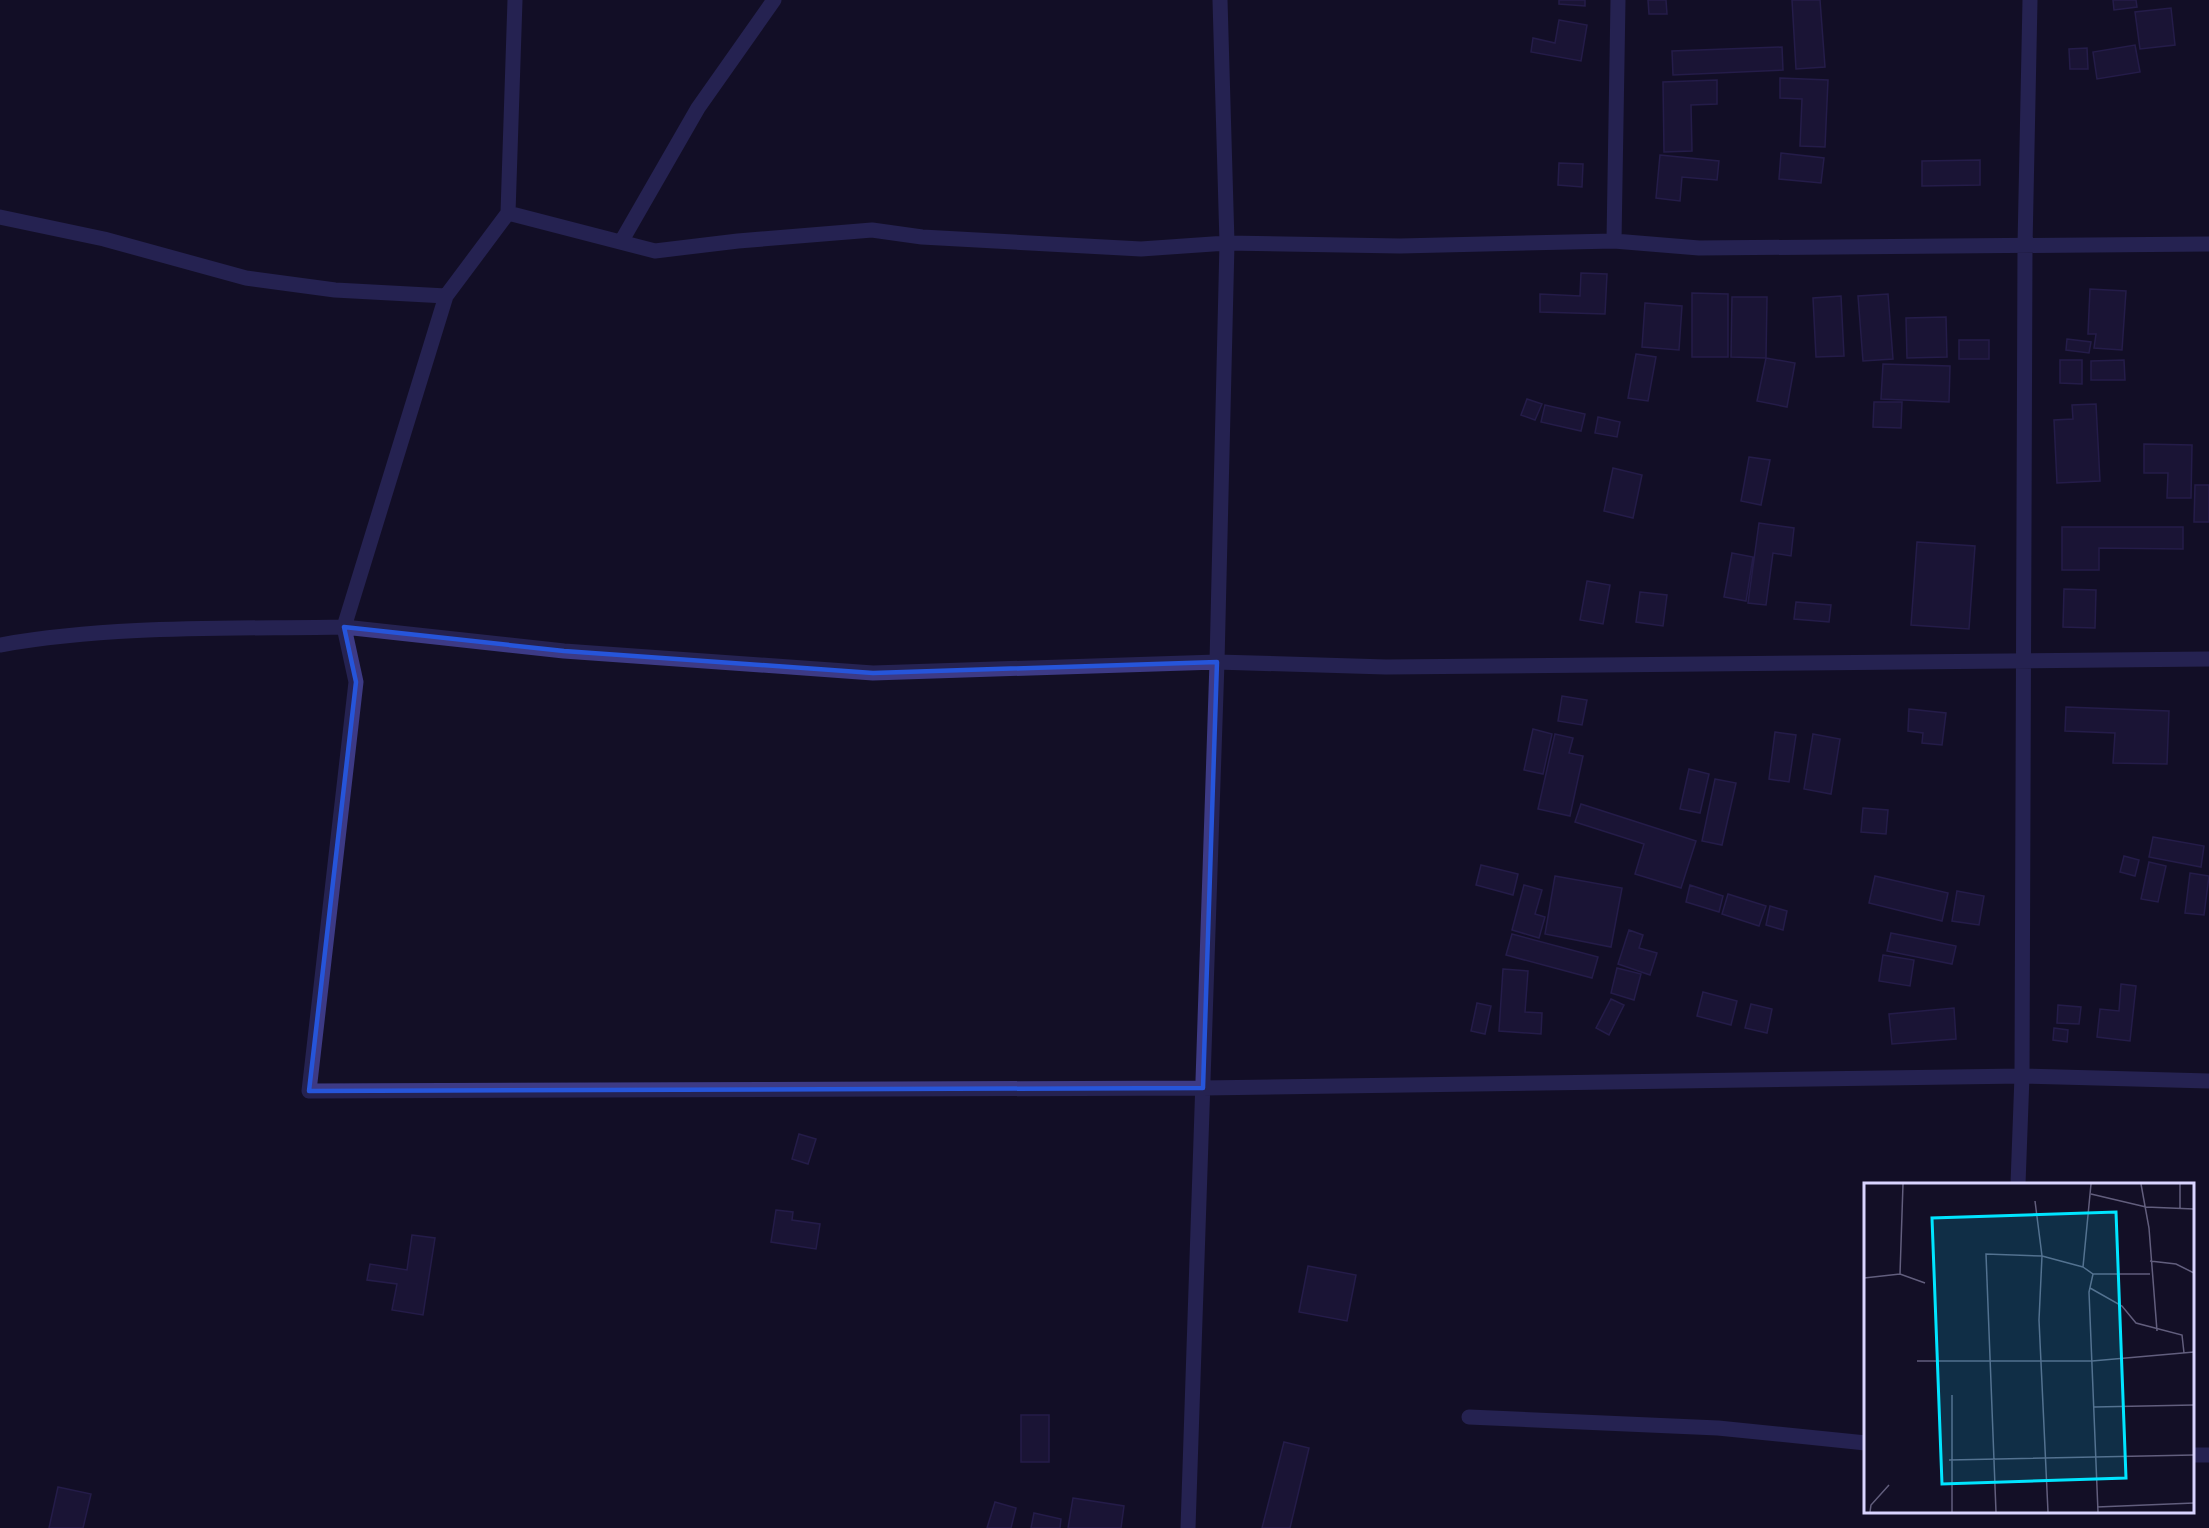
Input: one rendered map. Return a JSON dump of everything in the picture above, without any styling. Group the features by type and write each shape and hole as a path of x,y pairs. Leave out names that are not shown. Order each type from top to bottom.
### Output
{"street":[{"path":"515,0 508,213 446,296 344,627 356,682 309,1091 1203,1088 2022,1076 2209,1081"},
{"path":"621,242 698,108 774,0"},
{"path":"1188,1528 1217,662 1227,243 1220,0"},
{"path":"1614,241 1618,0"},
{"path":"2018,1183 2022,1076 2025,246 2030,0"},
{"path":"508,213 655,251 738,241 872,230 922,237 1141,249 1227,243 1400,246 1614,241 1699,248 2209,244"},
{"path":"0,217 104,239 246,278 335,290 446,296"},
{"path":"0,645 52,636 126,631 344,627 564,651 873,673 1217,662 1386,667 2209,659"},
{"path":"1469,1417 1718,1428 1864,1443"}],"highlighted area":[{"path":"344,627 564,651 873,673 1217,662 1203,1088 309,1091 356,682"}],"building":[{"path":"1559,0 1585,0 1585,6 1559,4"},
{"path":"1648,0 1666,0 1667,14 1649,14"},
{"path":"1792,0 1820,0 1825,67 1796,69"},
{"path":"2113,0 2136,0 2137,7 2114,10"},
{"path":"2171,8 2175,45 2140,49 2135,12"},
{"path":"1559,20 1587,25 1581,61 1531,52 1533,38 1555,43"},
{"path":"2135,45 2140,72 2097,79 2093,52"},
{"path":"1782,47 1783,70 1673,75 1672,51"},
{"path":"2087,48 2088,69 2070,69 2069,49"},
{"path":"1780,78 1828,80 1825,147 1800,146 1802,99 1780,98"},
{"path":"1717,80 1717,104 1691,105 1692,151 1664,152 1663,82"},
{"path":"1781,153 1824,158 1821,183 1779,179"},
{"path":"1660,155 1719,161 1717,180 1682,177 1680,201 1656,198"},
{"path":"1980,160 1980,185 1922,186 1922,161"},
{"path":"1559,163 1583,164 1582,187 1558,185"},
{"path":"1581,273 1607,274 1605,314 1540,312 1540,294 1580,296"},
{"path":"2090,289 2126,291 2122,350 2094,348 2096,334 2088,334"},
{"path":"1692,293 1728,294 1728,357 1692,357"},
{"path":"1888,294 1893,359 1863,361 1858,296"},
{"path":"1841,296 1844,356 1816,357 1813,298"},
{"path":"1732,297 1767,297 1766,358 1731,357"},
{"path":"1645,303 1682,306 1679,350 1642,347"},
{"path":"1946,317 1947,357 1907,358 1906,318"},
{"path":"2067,339 2091,342 2089,353 2066,350"},
{"path":"1959,340 1989,340 1989,359 1959,359"},
{"path":"1636,354 1656,357 1648,401 1628,398"},
{"path":"1766,358 1795,363 1787,407 1757,401"},
{"path":"2060,360 2082,360 2082,384 2060,383"},
{"path":"2124,360 2125,380 2091,380 2091,361"},
{"path":"1883,364 1950,366 1949,402 1881,399"},
{"path":"1527,399 1542,404 1535,420 1521,415"},
{"path":"1874,402 1902,402 1901,428 1873,427"},
{"path":"2096,404 2100,481 2057,483 2054,420 2073,419 2072,405"},
{"path":"1545,405 1585,414 1581,431 1541,422"},
{"path":"1598,417 1620,422 1617,437 1595,433"},
{"path":"2144,444 2192,445 2191,498 2167,498 2168,473 2144,473"},
{"path":"1749,457 1770,460 1761,505 1741,501"},
{"path":"1613,468 1642,475 1633,518 1604,511"},
{"path":"2195,485 2209,485 2209,522 2194,522"},
{"path":"1759,523 1794,528 1791,556 1773,553 1766,605 1748,603"},
{"path":"2062,527 2183,527 2183,549 2099,548 2099,570 2062,570"},
{"path":"1917,542 1975,546 1969,629 1911,625"},
{"path":"1732,553 1753,557 1746,601 1724,597"},
{"path":"1587,581 1610,585 1603,624 1580,620"},
{"path":"2064,589 2096,590 2095,628 2063,627"},
{"path":"1640,592 1667,595 1663,626 1636,622"},
{"path":"1796,602 1831,605 1829,622 1794,619"},
{"path":"1562,696 1587,700 1582,725 1558,721"},
{"path":"2066,707 2169,711 2167,764 2113,763 2115,733 2065,731"},
{"path":"1909,709 1946,713 1942,745 1922,743 1923,733 1908,731"},
{"path":"1533,729 1552,734 1543,774 1524,770"},
{"path":"1775,732 1796,735 1789,782 1769,779"},
{"path":"1555,734 1573,738 1569,753 1583,756 1570,816 1538,809"},
{"path":"1813,734 1840,739 1831,794 1804,789"},
{"path":"1689,769 1709,774 1700,813 1680,809"},
{"path":"1715,779 1736,783 1722,845 1702,841"},
{"path":"1581,804 1696,841 1681,888 1635,874 1644,844 1575,822"},
{"path":"1863,808 1888,810 1886,834 1861,832"},
{"path":"2153,837 2204,846 2201,867 2149,857"},
{"path":"2124,856 2139,860 2135,876 2120,872"},
{"path":"2149,862 2166,866 2158,902 2141,899"},
{"path":"1481,865 1518,874 1513,895 1476,885"},
{"path":"2190,873 2209,876 2204,915 2185,913"},
{"path":"1555,876 1622,888 1611,947 1545,934"},
{"path":"1875,876 1948,893 1942,921 1869,903"},
{"path":"1524,885 1542,890 1535,914 1545,917 1539,938 1512,930"},
{"path":"1690,885 1723,896 1719,912 1686,902"},
{"path":"1957,891 1984,896 1979,925 1952,921"},
{"path":"1728,894 1766,906 1759,926 1722,914"},
{"path":"1770,906 1787,911 1783,930 1766,925"},
{"path":"1629,930 1643,935 1639,948 1657,953 1650,975 1618,964"},
{"path":"1891,933 1956,946 1952,964 1887,951"},
{"path":"1512,934 1598,957 1592,978 1506,955"},
{"path":"1883,955 1914,960 1910,986 1879,981"},
{"path":"1617,968 1641,974 1634,1000 1611,993"},
{"path":"1503,969 1528,971 1525,1012 1542,1013 1541,1034 1499,1031"},
{"path":"2121,984 2136,986 2130,1041 2097,1037 2100,1009 2119,1011"},
{"path":"1703,992 1737,1001 1731,1025 1697,1016"},
{"path":"1611,999 1624,1005 1609,1035 1596,1028"},
{"path":"1477,1003 1491,1006 1485,1034 1471,1031"},
{"path":"1751,1004 1772,1009 1767,1033 1745,1028"},
{"path":"2058,1005 2081,1007 2079,1024 2057,1023"},
{"path":"1954,1008 1956,1039 1892,1044 1889,1014"},
{"path":"2054,1028 2068,1030 2067,1042 2053,1040"},
{"path":"799,1134 816,1139 808,1164 792,1159"},
{"path":"776,1210 793,1212 792,1220 820,1224 816,1249 771,1242"},
{"path":"412,1235 435,1238 423,1315 392,1310 397,1284 367,1280 370,1264 407,1270"},
{"path":"1308,1266 1356,1275 1347,1321 1299,1312"},
{"path":"1021,1415 1049,1415 1049,1462 1021,1462"},
{"path":"1284,1442 1309,1448 1290,1528 1262,1528"},
{"path":"58,1487 91,1494 83,1528 49,1528"},
{"path":"1073,1498 1124,1506 1121,1528 1068,1528"},
{"path":"995,1502 1016,1508 1011,1528 987,1528"},
{"path":"1034,1513 1061,1519 1060,1528 1031,1528"}]}
